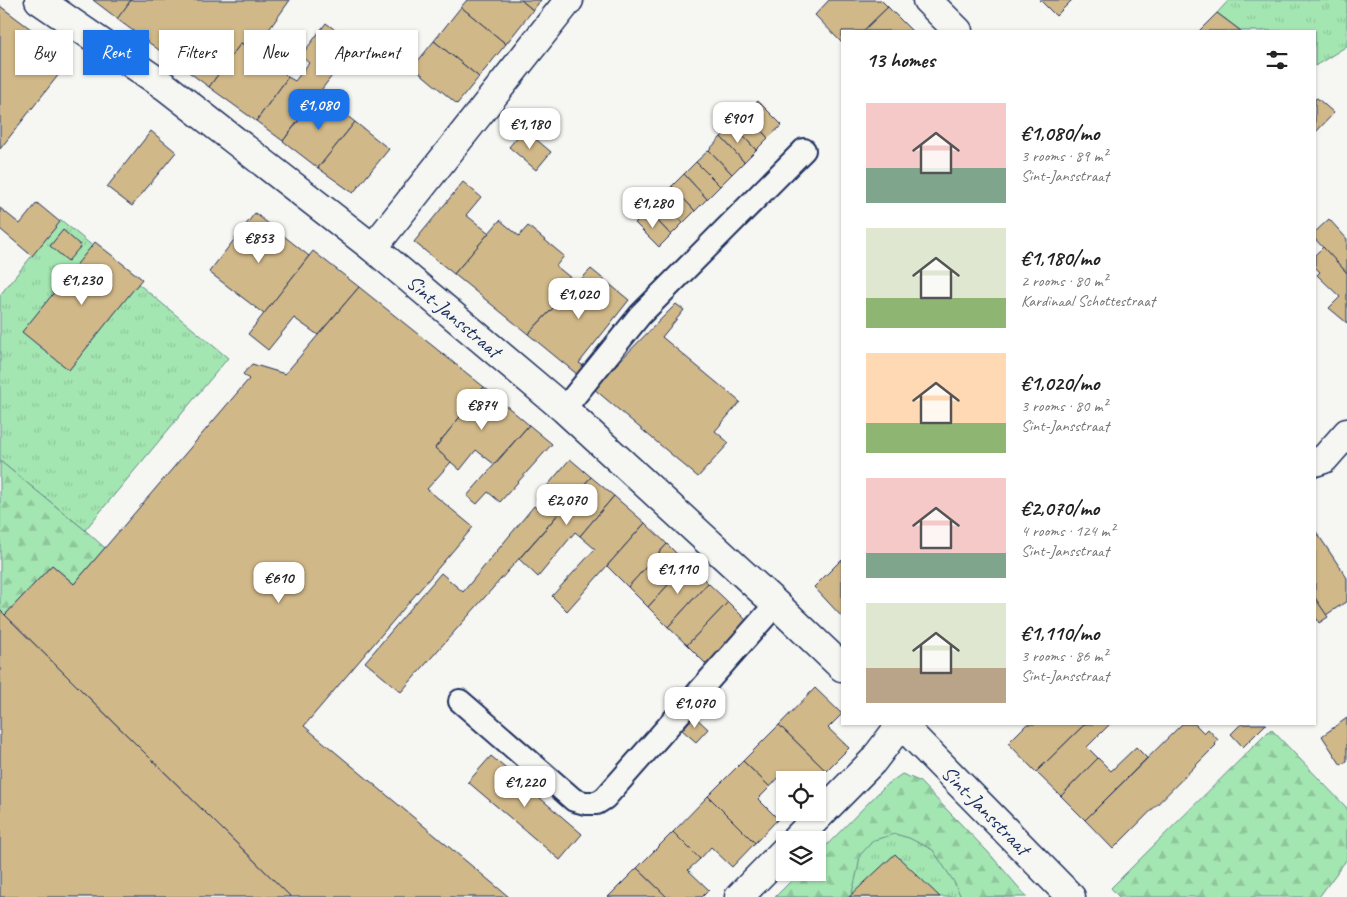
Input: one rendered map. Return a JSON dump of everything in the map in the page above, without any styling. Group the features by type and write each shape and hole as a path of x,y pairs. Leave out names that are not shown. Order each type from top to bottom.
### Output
{"street":[{"name":"Sint-Jansstraat","path":"39,0 166,87 373,248 564,409 776,604 841,667"},
{"path":"373,248 569,0"},
{"path":"933,2 957,30"},
{"path":"1316,462 1324,459 1347,433"},
{"path":"804,831 873,761 900,725"},
{"name":"Sint-Jansstraat","path":"902,725 1070,897"},
{"path":"738,897 776,859"}],"lane":[{"path":"564,409 640,315 804,150"},
{"path":"460,701 574,800 585,803 597,803 605,798 776,604"}],"green space":[{"path":"1229,0 1347,0 1347,46 1316,65 1316,30 1240,30 1217,13"},
{"path":"61,220 228,358 85,530 0,461 0,295"},
{"path":"0,461 105,548 74,584 52,565 5,615 0,610"},
{"path":"1271,729 1347,808 1347,859 1319,897 1119,897 1111,888"},
{"path":"902,774 919,781 988,852 1027,897 961,897 954,882 933,850 909,838 895,834 874,840 860,855 851,897 775,897 791,881 826,881 826,846 885,786"},
{"path":"901,784 1013,897 780,897 804,881 826,881 826,864"}],"building":[{"path":"93,0 131,0 118,19"},
{"path":"131,0 290,0 269,30 244,30 244,45 241,43 234,53 234,30 159,30 159,50 149,43 149,30 132,30 117,19"},
{"path":"467,0 521,0 533,10 506,44 461,7"},
{"path":"521,0 541,0 533,10"},
{"path":"829,0 881,0 888,7 864,30 841,30 841,42 815,15"},
{"path":"1040,0 1072,0 1056,16"},
{"path":"0,6 32,30 15,30 15,75 58,75 0,149"},
{"path":"461,7 506,44 479,77 434,41"},
{"path":"888,7 911,30 864,30"},
{"path":"1217,13 1240,30 1200,30"},
{"path":"326,23 335,30 321,30"},
{"path":"316,36 316,75 332,75 283,141 256,121 288,77 295,81 300,75 306,75 306,67 309,63 306,60 306,49"},
{"path":"434,41 479,77 457,104 418,71 418,61"},
{"path":"241,43 244,45 244,75 286,75 288,77 256,121 209,87 218,75 234,75 234,53"},
{"path":"193,75 218,75 209,87"},
{"path":"319,94 355,122 318,168 283,141"},
{"path":"1316,98 1334,113 1316,132"},
{"path":"758,101 782,125 768,138 745,113"},
{"path":"745,113 768,138 756,150 733,125"},
{"path":"355,122 389,149 353,193 318,168"},
{"path":"733,125 756,150 744,162 721,137"},
{"path":"524,129 551,152 536,170 509,147"},
{"path":"151,131 176,152 132,206 107,187"},
{"path":"721,137 744,162 732,174 709,150"},
{"path":"709,150 732,174 720,186 696,162"},
{"path":"696,162 720,186 707,199 684,174"},
{"path":"684,174 707,199 695,211 672,186"},
{"path":"463,182 481,197 466,215 489,233 454,274 414,242"},
{"path":"672,186 695,211 683,223 660,198"},
{"path":"660,198 683,223 671,235 648,211"},
{"path":"37,203 60,222 32,256 0,229 0,208 20,224"},
{"path":"648,211 671,235 659,247 635,223"},
{"path":"255,213 309,256 264,314 209,272"},
{"path":"1329,219 1347,239 1347,273 1316,240 1316,231"},
{"path":"500,220 519,236 528,226 564,256 556,266 577,283 528,334 454,274"},
{"path":"63,230 81,246 68,261 50,246"},
{"path":"95,242 142,279 69,370 22,332"},
{"path":"1323,247 1347,273 1347,323 1329,308 1340,297 1317,275 1320,272 1316,268 1316,254"},
{"path":"313,251 359,287 318,335 294,318 268,350 248,334"},
{"path":"591,269 629,300 579,363 585,367 578,375 528,334"},
{"path":"359,287 484,387 435,448 451,462 427,489 473,527 304,726 509,897 291,897 5,615 52,565 74,584 249,379 243,374 252,364 285,374"},
{"path":"676,304 684,310 662,337 740,402 715,431 729,443 698,477 593,388"},
{"path":"484,387 529,425 494,464 476,450 460,470 435,448"},
{"path":"529,425 552,444 500,502 488,492 477,504 467,496"},
{"path":"570,459 591,477 401,692 365,662 441,573 463,592 534,506 539,510 543,506 536,499"},
{"path":"591,477 614,496 580,536 575,532 538,577 519,559"},
{"path":"614,496 645,523 567,611 552,596 595,549 580,536"},
{"path":"645,523 667,544 628,587 607,566"},
{"path":"1316,532 1347,578 1347,601 1326,615 1316,600"},
{"path":"667,544 687,564 648,607 628,587"},
{"path":"841,560 841,616 814,587"},
{"path":"687,564 708,583 668,627 648,607"},
{"path":"708,583 728,602 687,645 668,627"},
{"path":"1316,599 1328,617 1319,623"},
{"path":"728,602 749,623 708,666 687,645"},
{"path":"0,610 5,615 291,897 0,897"},
{"path":"815,688 841,713 828,728 849,748 826,771 779,725"},
{"path":"694,716 708,729 696,742 682,730"},
{"path":"1347,718 1347,761 1341,765 1322,736"},
{"path":"779,725 826,771 776,771 776,780 770,787 743,761"},
{"path":"1026,725 1084,725 1036,772 1008,743"},
{"path":"1084,725 1109,725 1087,747 1098,758 1061,796 1036,772"},
{"path":"1181,725 1196,725 1204,733 1208,729 1218,740 1216,745 1113,849 1085,820"},
{"path":"1240,725 1265,725 1243,747 1231,734"},
{"path":"1136,747 1147,758 1085,820 1061,796 1098,758 1111,771"},
{"path":"491,756 582,834 560,860 468,782"},
{"path":"743,761 770,787 758,799 776,817 776,821 755,843 708,796"},
{"path":"708,796 755,843 732,867 711,847 700,859 673,832"},
{"path":"673,832 700,859 688,870 709,890 702,897 667,897 637,868"},
{"path":"895,854 940,897 849,897"},
{"path":"637,868 667,897 608,897"}]}
